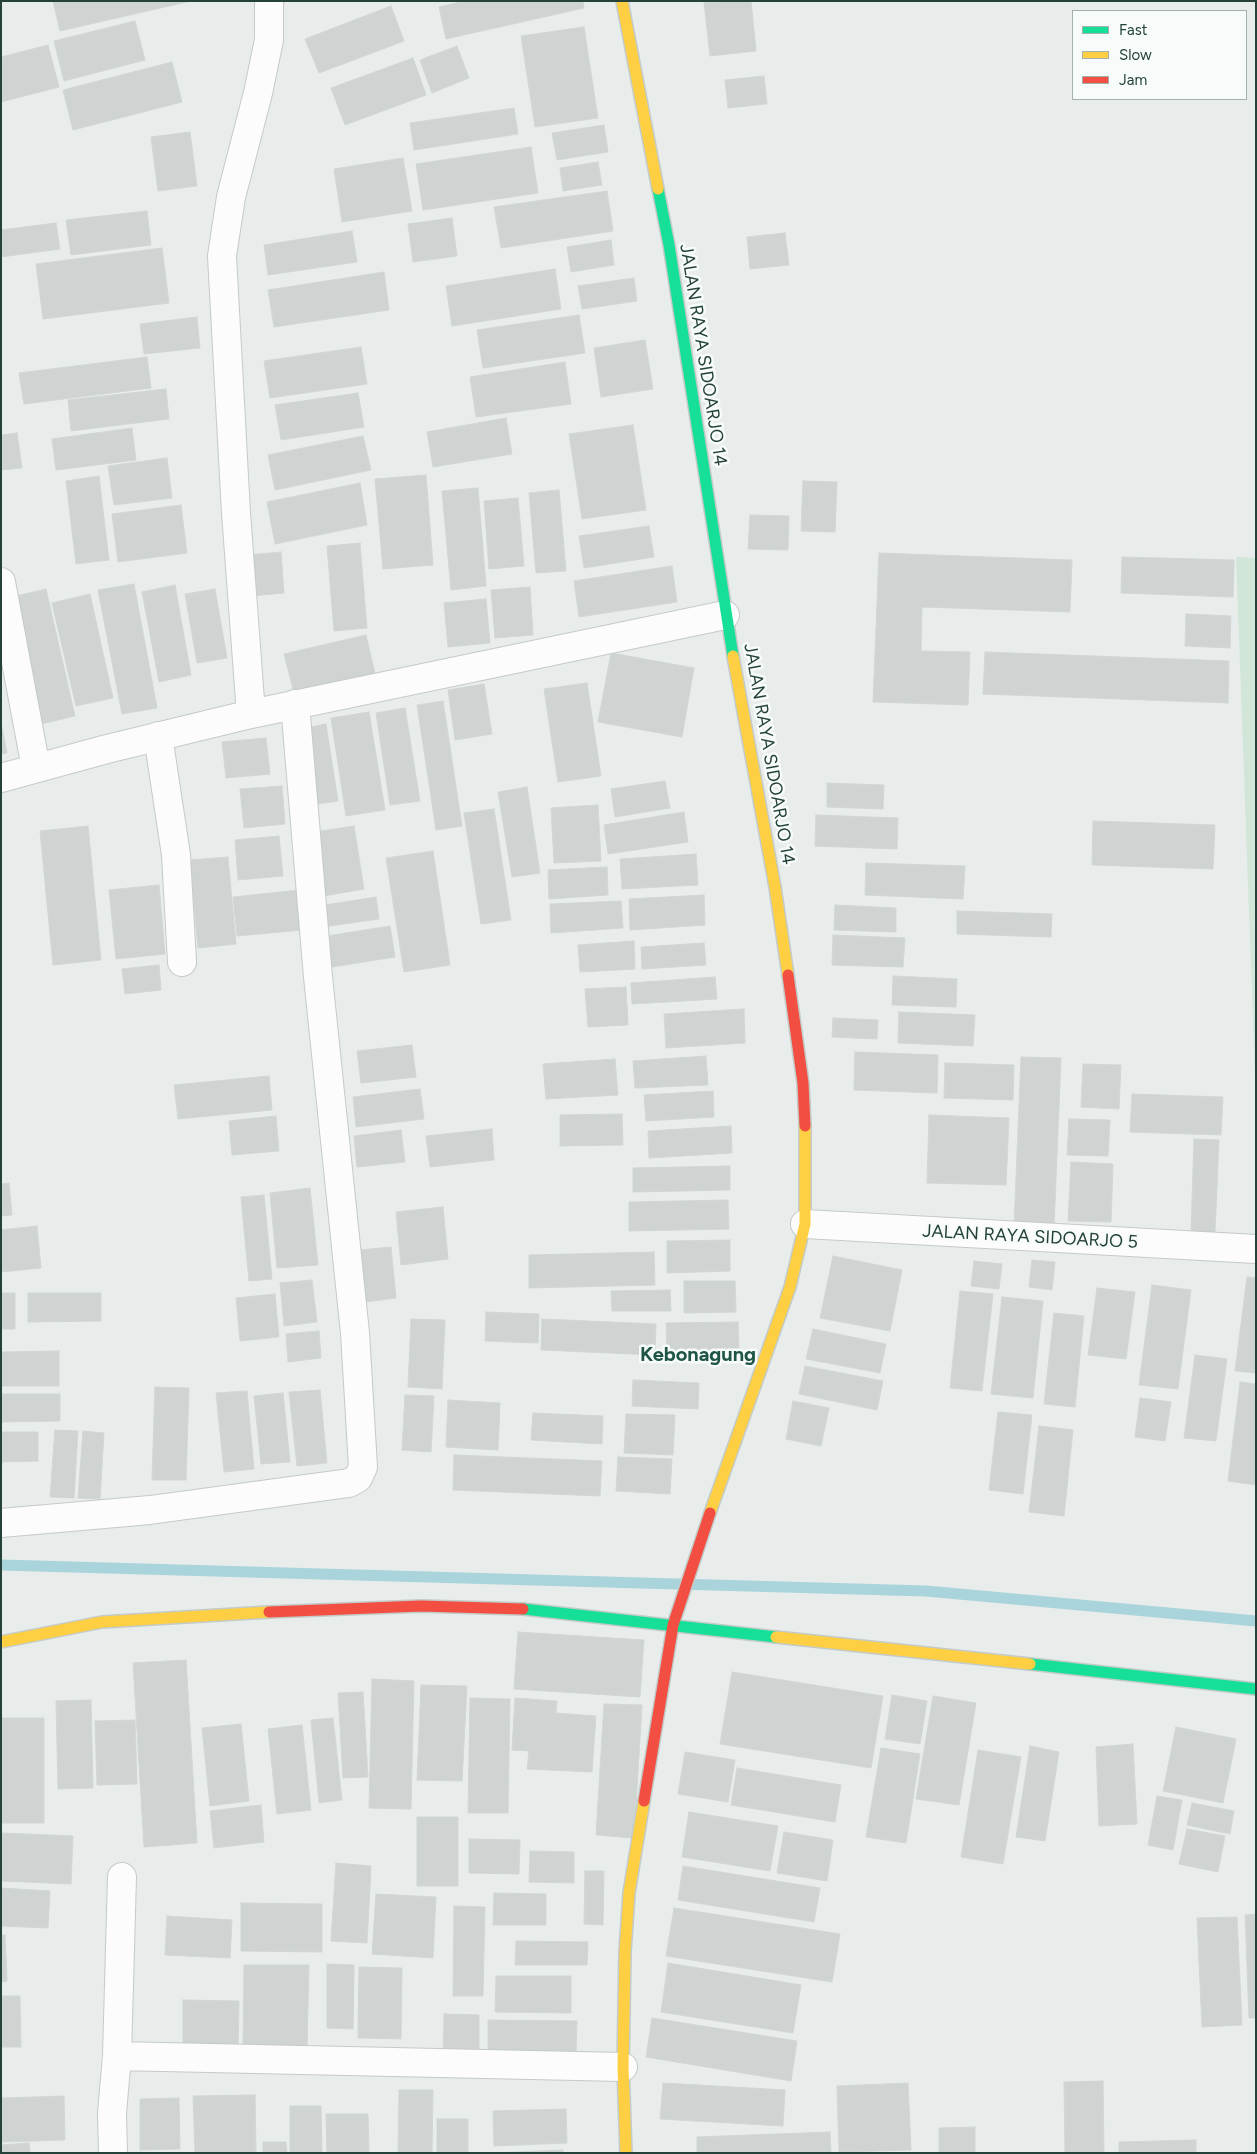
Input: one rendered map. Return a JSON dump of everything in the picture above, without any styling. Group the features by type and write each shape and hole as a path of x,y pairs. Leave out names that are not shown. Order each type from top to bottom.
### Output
{"main road":[{"name":"JALAN RAYA SIDOARJO 14","path":"622,1 669,246 725,615 775,887 802,1083 805,1224 790,1287 712,1505 673,1625 629,1893 625,1952 623,2066 626,2153"},
{"path":"1,1642 102,1622 293,1610 421,1606 520,1609 1256,1689"}],"street":[{"path":"251,714 235,504 222,256 231,197 258,93 269,40 269,1"},
{"path":"1,582 36,768"},
{"path":"1,778 158,736 295,704 725,615"},
{"path":"1,1523 150,1510 349,1483 358,1478 363,1467 354,1333 318,977 295,704"},
{"path":"158,736 176,855 182,962"},
{"name":"JALAN RAYA SIDOARJO 5","path":"805,1224 1256,1249"},
{"path":"113,2153 112,2113 117,2056 122,1877"},
{"path":"117,2056 623,2066"}],"green space":[{"path":"1236,557 1256,558 1256,1104"}],"building":[{"path":"53,1 191,1 60,31"},
{"path":"465,1 583,1 584,8 446,39 439,7"},
{"path":"751,1 756,51 710,56 704,2"},
{"path":"391,6 404,41 319,73 305,39"},
{"path":"135,21 145,60 64,81 54,41"},
{"path":"584,27 598,118 535,127 521,36"},
{"path":"48,45 59,87 1,102 1,57"},
{"path":"457,46 469,78 432,93 420,60"},
{"path":"413,58 426,95 345,125 331,88"},
{"path":"172,62 182,102 73,130 63,90"},
{"path":"764,76 767,104 728,108 725,80"},
{"path":"514,108 518,134 414,150 410,123"},
{"path":"604,125 608,152 557,160 552,133"},
{"path":"190,132 197,186 158,191 151,137"},
{"path":"531,147 538,193 423,210 416,164"},
{"path":"403,158 412,211 342,222 334,169"},
{"path":"598,162 602,185 563,191 560,168"},
{"path":"607,191 613,231 501,248 494,207"},
{"path":"147,211 151,245 71,255 66,220"},
{"path":"452,218 457,256 413,262 408,224"},
{"path":"56,223 60,249 1,257 1,230"},
{"path":"352,231 357,262 268,275 264,245"},
{"path":"785,233 789,265 750,269 747,237"},
{"path":"611,240 614,265 571,272 567,247"},
{"path":"162,248 169,303 43,319 36,264"},
{"path":"555,269 561,309 452,326 446,286"},
{"path":"384,272 389,310 274,327 268,290"},
{"path":"634,278 637,301 582,309 578,286"},
{"path":"579,315 585,353 483,368 477,330"},
{"path":"197,317 200,348 144,354 140,324"},
{"path":"645,340 653,389 601,397 594,348"},
{"path":"361,347 367,384 270,398 264,361"},
{"path":"147,357 151,388 24,404 19,373"},
{"path":"565,362 571,404 476,417 470,377"},
{"path":"166,389 169,419 71,431 68,400"},
{"path":"358,393 364,427 281,440 275,405"},
{"path":"506,418 512,454 433,467 427,432"},
{"path":"633,425 646,510 582,519 569,434"},
{"path":"132,428 136,460 56,470 52,439"},
{"path":"17,433 22,468 1,470 1,435"},
{"path":"363,436 371,470 275,490 268,455"},
{"path":"167,458 172,498 114,505 108,466"},
{"path":"426,475 433,565 383,569 375,479"},
{"path":"99,476 109,560 76,564 66,481"},
{"path":"803,481 837,482 835,532 801,531"},
{"path":"360,483 367,525 275,544 267,502"},
{"path":"478,488 486,586 451,590 442,491"},
{"path":"559,490 566,571 536,573 529,493"},
{"path":"518,498 524,566 489,569 484,501"},
{"path":"181,505 187,553 118,562 112,514"},
{"path":"750,515 789,516 788,550 748,549"},
{"path":"649,526 654,557 584,568 579,536"},
{"path":"360,543 367,628 334,631 327,546"},
{"path":"281,552 284,593 251,596 247,555"},
{"path":"879,553 1072,560 1070,612 922,607 921,651 970,652 968,705 873,702"},
{"path":"1122,557 1234,560 1233,597 1121,593"},
{"path":"672,566 677,602 579,617 574,581"},
{"path":"134,584 157,708 122,714 98,590"},
{"path":"175,585 191,675 159,682 142,592"},
{"path":"530,587 533,635 495,638 491,590"},
{"path":"46,589 75,716 41,724 12,597"},
{"path":"215,589 227,658 197,663 185,594"},
{"path":"90,594 113,698 76,706 52,603"},
{"path":"486,599 490,643 448,647 444,603"},
{"path":"1186,614 1231,616 1230,648 1185,646"},
{"path":"366,635 376,678 295,697 284,654"},
{"path":"985,652 1229,661 1228,703 983,694"},
{"path":"611,653 694,668 682,737 598,722"},
{"path":"587,683 601,776 558,782 544,689"},
{"path":"484,684 492,734 455,740 448,690"},
{"path":"443,701 462,826 436,830 417,705"},
{"path":"405,708 420,801 390,805 376,713"},
{"path":"369,712 385,810 346,816 331,718"},
{"path":"1,722 7,753 1,754"},
{"path":"326,724 338,801 311,805 300,729"},
{"path":"266,738 270,774 226,778 222,742"},
{"path":"665,781 670,808 615,817 611,789"},
{"path":"827,783 884,785 883,809 827,807"},
{"path":"282,786 285,824 244,828 240,789"},
{"path":"527,787 540,873 512,877 498,792"},
{"path":"598,805 601,861 554,863 551,808"},
{"path":"494,809 511,920 481,924 464,813"},
{"path":"684,812 688,842 608,854 604,825"},
{"path":"816,815 898,818 897,849 815,846"},
{"path":"1093,821 1215,825 1213,869 1092,865"},
{"path":"88,826 101,960 53,965 40,831"},
{"path":"354,826 364,889 324,896 314,832"},
{"path":"279,836 283,876 238,880 235,840"},
{"path":"433,851 450,965 404,972 386,858"},
{"path":"696,854 698,885 622,889 620,859"},
{"path":"228,857 236,944 198,948 190,860"},
{"path":"866,863 965,866 963,899 865,895"},
{"path":"607,867 608,895 549,899 548,870"},
{"path":"159,885 165,954 116,959 109,890"},
{"path":"299,890 303,930 237,936 233,897"},
{"path":"704,895 705,925 630,930 629,899"},
{"path":"376,897 379,919 323,927 319,906"},
{"path":"621,901 623,928 551,933 550,904"},
{"path":"835,905 896,908 896,932 834,930"},
{"path":"957,911 1052,914 1051,937 957,934"},
{"path":"390,926 395,957 332,967 327,936"},
{"path":"833,935 905,938 903,967 832,965"},
{"path":"634,941 635,969 580,972 578,945"},
{"path":"704,943 706,965 642,969 641,947"},
{"path":"159,965 161,990 125,994 122,969"},
{"path":"893,976 957,979 956,1007 892,1005"},
{"path":"715,977 717,999 632,1004 631,983"},
{"path":"626,987 628,1025 588,1027 585,989"},
{"path":"744,1009 745,1043 666,1048 664,1014"},
{"path":"899,1012 975,1015 973,1046 898,1043"},
{"path":"833,1018 878,1020 877,1039 832,1037"},
{"path":"412,1045 416,1077 361,1083 357,1051"},
{"path":"855,1052 938,1055 937,1093 854,1090"},
{"path":"706,1056 708,1085 635,1088 633,1061"},
{"path":"1021,1057 1061,1058 1054,1227 1014,1226"},
{"path":"615,1059 618,1095 546,1099 543,1064"},
{"path":"945,1063 1014,1065 1013,1100 944,1098"},
{"path":"1083,1064 1121,1065 1119,1109 1081,1107"},
{"path":"269,1076 272,1110 178,1119 174,1085"},
{"path":"420,1089 424,1119 356,1127 353,1097"},
{"path":"713,1091 714,1117 646,1121 644,1095"},
{"path":"1132,1094 1223,1097 1221,1135 1130,1132"},
{"path":"622,1114 623,1145 560,1146 560,1115"},
{"path":"929,1115 1009,1118 1006,1185 927,1183"},
{"path":"276,1116 279,1151 232,1155 229,1121"},
{"path":"1069,1119 1110,1120 1108,1156 1067,1155"},
{"path":"731,1126 732,1153 649,1158 648,1131"},
{"path":"492,1129 494,1160 430,1167 426,1136"},
{"path":"401,1130 405,1162 357,1167 354,1136"},
{"path":"1194,1139 1219,1140 1215,1233 1191,1232"},
{"path":"1071,1162 1113,1164 1111,1222 1068,1221"},
{"path":"730,1166 730,1190 633,1192 633,1168"},
{"path":"9,1183 12,1215 1,1216 1,1184"},
{"path":"310,1188 318,1265 277,1268 270,1193"},
{"path":"264,1195 272,1279 249,1281 241,1197"},
{"path":"728,1200 729,1229 629,1231 629,1202"},
{"path":"443,1207 448,1259 401,1265 396,1212"},
{"path":"37,1226 41,1268 1,1272 1,1230"},
{"path":"730,1240 730,1271 667,1273 667,1241"},
{"path":"391,1247 396,1298 365,1302 360,1250"},
{"path":"654,1252 655,1285 529,1288 529,1255"},
{"path":"833,1256 902,1270 890,1331 820,1318"},
{"path":"1032,1260 1055,1262 1052,1290 1029,1287"},
{"path":"974,1261 1002,1264 999,1289 971,1286"},
{"path":"1247,1277 1256,1278 1256,1373 1235,1371"},
{"path":"312,1280 317,1322 284,1326 280,1283"},
{"path":"684,1281 735,1281 736,1312 684,1313"},
{"path":"1152,1285 1191,1290 1178,1389 1139,1385"},
{"path":"1097,1288 1135,1292 1126,1359 1088,1355"},
{"path":"670,1290 671,1311 612,1311 611,1291"},
{"path":"960,1291 993,1294 982,1391 950,1388"},
{"path":"1,1293 15,1293 15,1329 1,1329"},
{"path":"28,1293 101,1293 101,1321 28,1322"},
{"path":"275,1294 279,1337 240,1341 236,1298"},
{"path":"1002,1297 1043,1301 1033,1398 991,1394"},
{"path":"486,1312 539,1314 538,1343 485,1341"},
{"path":"1054,1313 1084,1316 1075,1407 1044,1404"},
{"path":"411,1319 445,1320 442,1389 408,1387"},
{"path":"542,1319 656,1324 655,1355 541,1350"},
{"path":"738,1322 739,1350 667,1351 666,1323"},
{"path":"813,1329 886,1344 880,1373 806,1359"},
{"path":"319,1331 321,1358 288,1362 286,1334"},
{"path":"59,1351 59,1386 1,1386 1,1352"},
{"path":"1195,1355 1227,1359 1216,1441 1184,1438"},
{"path":"805,1366 883,1381 877,1410 799,1394"},
{"path":"633,1380 699,1383 698,1409 632,1406"},
{"path":"1240,1382 1256,1384 1256,1485 1228,1481"},
{"path":"155,1387 189,1388 186,1480 152,1480"},
{"path":"320,1390 327,1463 297,1466 289,1392"},
{"path":"247,1391 254,1469 224,1472 216,1393"},
{"path":"283,1393 290,1462 261,1464 254,1396"},
{"path":"1,1394 60,1394 60,1421 1,1422"},
{"path":"405,1395 434,1396 431,1452 402,1450"},
{"path":"1140,1398 1171,1402 1165,1441 1135,1437"},
{"path":"448,1400 500,1403 498,1450 446,1447"},
{"path":"793,1401 829,1408 821,1446 786,1439"},
{"path":"998,1412 1032,1415 1023,1494 989,1490"},
{"path":"533,1413 603,1416 602,1444 531,1440"},
{"path":"626,1414 675,1415 673,1455 624,1453"},
{"path":"1039,1426 1073,1430 1064,1516 1029,1512"},
{"path":"55,1430 78,1431 74,1498 50,1497"},
{"path":"83,1431 104,1433 100,1499 78,1498"},
{"path":"1,1432 38,1432 38,1461 1,1462"},
{"path":"454,1455 602,1461 600,1496 453,1490"},
{"path":"618,1457 672,1459 670,1494 616,1491"},
{"path":"518,1632 644,1640 640,1697 514,1689"},
{"path":"186,1660 197,1843 144,1847 133,1663"},
{"path":"732,1672 883,1696 871,1768 720,1744"},
{"path":"372,1679 414,1681 411,1809 369,1808"},
{"path":"421,1685 467,1686 462,1781 417,1780"},
{"path":"363,1692 368,1777 343,1778 338,1693"},
{"path":"892,1695 927,1701 920,1744 885,1739"},
{"path":"933,1696 976,1703 959,1805 916,1799"},
{"path":"470,1698 510,1699 508,1813 468,1813"},
{"path":"515,1698 557,1701 556,1713 596,1716 592,1772 527,1769 529,1751 512,1750"},
{"path":"91,1700 93,1788 58,1789 56,1701"},
{"path":"604,1704 642,1705 634,1838 596,1835"},
{"path":"1,1718 44,1718 44,1823 1,1823"},
{"path":"333,1718 342,1800 319,1803 311,1720"},
{"path":"135,1720 137,1784 97,1785 95,1721"},
{"path":"241,1724 249,1801 210,1806 202,1728"},
{"path":"302,1725 311,1810 277,1814 268,1729"},
{"path":"1176,1727 1236,1739 1223,1803 1163,1791"},
{"path":"1133,1744 1137,1824 1099,1826 1096,1747"},
{"path":"1030,1746 1059,1752 1045,1841 1016,1837"},
{"path":"881,1748 920,1754 906,1843 866,1837"},
{"path":"978,1750 1021,1757 1003,1864 961,1857"},
{"path":"685,1752 735,1760 728,1802 678,1794"},
{"path":"737,1768 841,1785 835,1822 731,1805"},
{"path":"1157,1796 1182,1800 1173,1850 1148,1845"},
{"path":"1192,1803 1234,1811 1230,1834 1187,1825"},
{"path":"261,1805 264,1842 214,1848 210,1811"},
{"path":"689,1812 778,1826 770,1871 682,1857"},
{"path":"417,1817 458,1817 458,1886 417,1886"},
{"path":"1187,1829 1225,1836 1218,1872 1179,1864"},
{"path":"784,1832 833,1840 827,1881 777,1873"},
{"path":"1,1833 73,1836 71,1884 1,1881"},
{"path":"469,1839 520,1840 519,1874 469,1873"},
{"path":"530,1851 574,1852 574,1883 529,1882"},
{"path":"336,1863 371,1866 367,1943 331,1941"},
{"path":"683,1866 820,1888 814,1922 678,1900"},
{"path":"585,1871 604,1871 603,1925 584,1924"},
{"path":"1,1888 50,1891 48,1928 1,1926"},
{"path":"494,1893 546,1894 546,1925 493,1925"},
{"path":"376,1894 436,1897 433,1958 372,1954"},
{"path":"241,1903 322,1904 322,1952 241,1951"},
{"path":"454,1906 485,1907 483,1996 453,1996"},
{"path":"674,1908 840,1934 832,1982 666,1956"},
{"path":"1256,1914 1256,2018 1249,2018 1245,1915"},
{"path":"167,1916 232,1920 230,1958 165,1955"},
{"path":"1237,1917 1242,2025 1202,2027 1197,1918"},
{"path":"1,1935 5,1935 7,1981 1,1982"},
{"path":"516,1941 588,1942 587,1965 515,1965"},
{"path":"668,1963 801,1985 793,2033 661,2012"},
{"path":"327,1964 354,1965 353,2029 327,2028"},
{"path":"244,1965 309,1965 307,2048 243,2047"},
{"path":"359,1967 402,1968 401,2039 358,2038"},
{"path":"496,1976 571,1976 571,2013 495,2012"},
{"path":"1,1996 20,1996 21,2047 1,2047"},
{"path":"183,2000 239,2001 238,2054 183,2054"},
{"path":"444,2014 479,2015 479,2053 443,2053"},
{"path":"652,2018 797,2041 791,2081 646,2057"},
{"path":"488,2020 577,2021 576,2051 488,2050"},
{"path":"1103,2081 1104,2153 1065,2153 1064,2082"},
{"path":"663,2083 785,2090 783,2126 660,2119"},
{"path":"908,2083 911,2150 839,2152 837,2086"},
{"path":"399,2090 433,2090 432,2153 398,2153"},
{"path":"255,2095 256,2153 195,2153 193,2096"},
{"path":"64,2096 65,2140 1,2142 1,2098"},
{"path":"179,2098 180,2149 140,2150 140,2099"},
{"path":"290,2106 321,2106 322,2153 290,2153"},
{"path":"566,2109 567,2143 494,2146 493,2111"},
{"path":"326,2114 368,2114 369,2153 327,2153"},
{"path":"437,2119 468,2119 468,2153 437,2153"},
{"path":"975,2127 975,2153 939,2153 939,2128"},
{"path":"830,2132 831,2153 697,2153 697,2137"},
{"path":"1196,2140 1196,2153 1119,2153 1119,2142"},
{"path":"263,2142 286,2142 287,2153 263,2153"},
{"path":"29,2143 30,2153 1,2153 1,2145"},
{"path":"563,2150 563,2153 491,2153"}],"waterway":[{"path":"1,1565 926,1591 1256,1621"}],"traffic: fast":[{"path":"658,189 669,245 733,656"},
{"path":"523,1609 776,1637"},
{"path":"1030,1664 1256,1689"}],"traffic: slow":[{"path":"622,1 658,189"},
{"path":"733,656 775,887 788,975"},
{"path":"710,1513 790,1287 805,1224 805,1126"},
{"path":"1,1642 102,1622 269,1612"},
{"path":"776,1637 1030,1664"},
{"path":"626,2153 623,2067 625,1952 629,1893 644,1801"}],"traffic: jam":[{"path":"788,975 803,1083 805,1126"},
{"path":"644,1801 673,1625 710,1513"},
{"path":"269,1612 421,1606 523,1609"}],"district":[{"name":"Kebonagung","path":"698,1355"}]}
